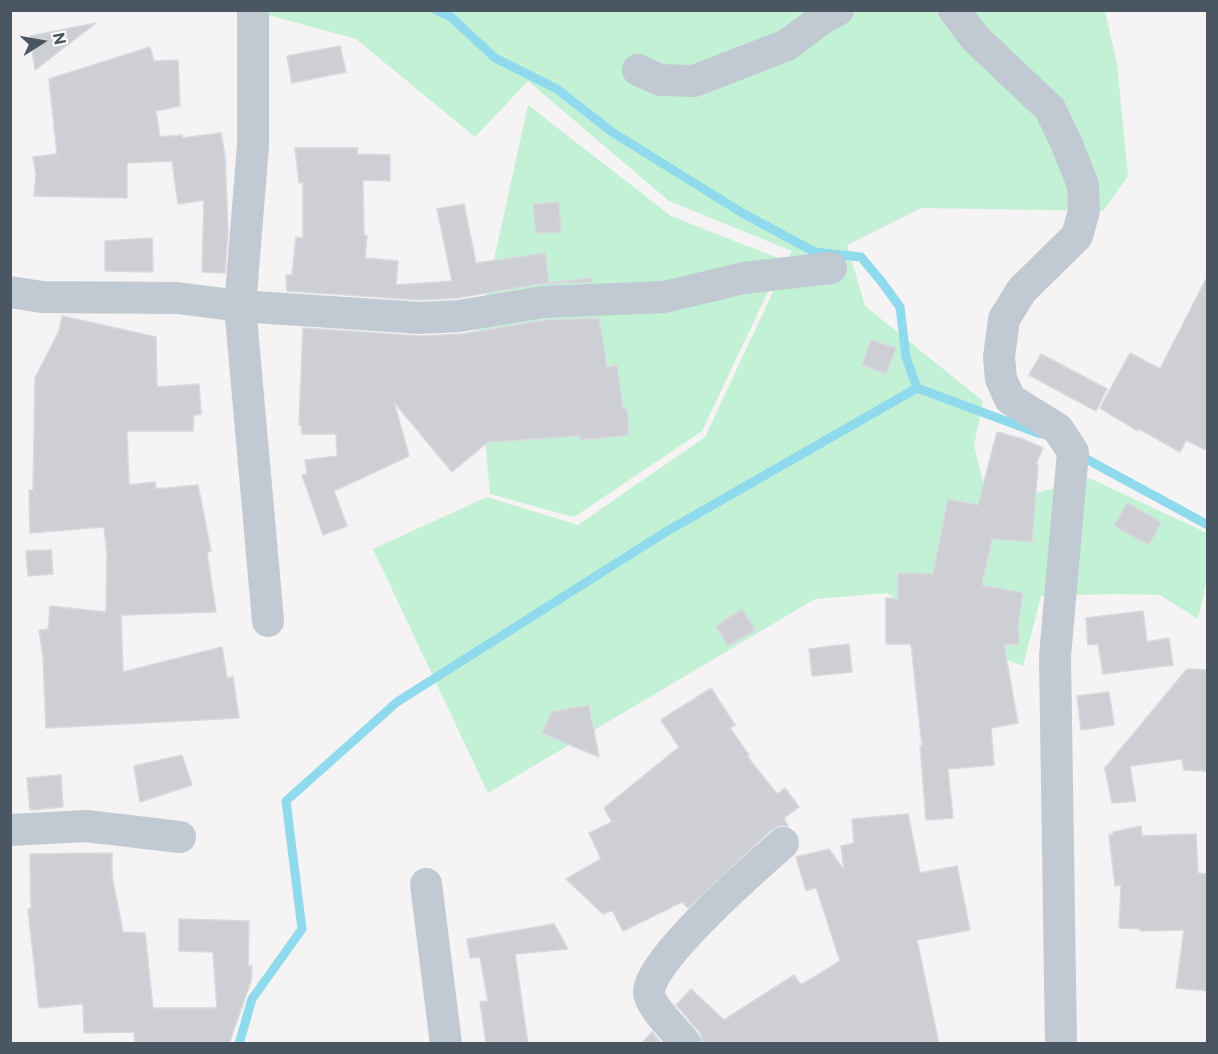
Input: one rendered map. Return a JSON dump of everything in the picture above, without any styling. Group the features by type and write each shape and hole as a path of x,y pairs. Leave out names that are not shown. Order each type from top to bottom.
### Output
{"street":[{"path":"253,10 253,146 240,306 268,621"},
{"path":"638,70 660,80 694,81 787,45 823,18 838,10"},
{"path":"954,10 975,38 1050,109 1083,185 1084,211 1077,236 1022,290 1004,319 999,357 1001,379 1010,399 1058,429 1073,452 1055,656 1060,1044"},
{"path":"10,292 42,297 177,298 240,306 421,318 459,315 543,302 664,297 744,278 831,268"},
{"path":"10,830 86,826 180,837"},
{"path":"686,1044 651,1001 649,991 652,980 674,949 716,903 783,843"},
{"path":"426,884 446,1044"}],"green space":[{"path":"254,11 1105,11 1117,64 1128,176 1103,211 921,208 847,245 865,306 983,401 974,445 983,483 1002,503 1089,478 1207,533 1207,579 1198,619 1160,595 1041,596 1023,666 955,640 887,593 815,599 488,793 373,549 487,497 578,525 705,437 792,251 669,201 528,81 475,137 356,39"},
{"path":"528,105 671,216 783,260 702,431 574,517 490,494 476,341"}],"building":[{"path":"96,23 35,70 30,36"},
{"path":"340,46 346,72 292,83 287,56"},
{"path":"150,47 154,61 178,60 180,106 156,111 160,137 182,135 182,138 221,133 225,156 228,231 225,273 202,272 204,200 178,204 172,161 127,163 127,198 34,196 36,174 33,157 57,154 49,79"},
{"path":"295,148 358,148 357,154 390,155 390,181 363,180 364,236 367,236 365,258 398,261 396,285 452,281 437,209 464,204 476,263 545,253 549,283 592,278 592,282 540,284 457,298 421,300 287,291 286,275 292,275 296,237 303,238 303,182 299,183"},
{"path":"559,202 561,232 536,233 533,204"},
{"path":"152,238 153,272 105,271 105,241"},
{"path":"1208,275 1208,451 1186,440 1180,452 1139,429 1138,431 1100,408 1130,353 1160,369"},
{"path":"62,316 156,337 157,387 199,384 201,414 194,415 193,431 127,431 129,485 155,482 156,489 198,485 211,551 207,552 216,612 121,615 123,672 222,647 227,678 233,677 239,718 46,728 43,656 39,630 48,629 50,606 106,612 107,554 104,527 30,533 29,490 33,490 35,378 59,331"},
{"path":"599,318 607,367 617,365 623,409 627,409 629,435 580,440 580,436 488,442 452,472 394,402 409,456 334,491 347,526 323,535 302,475 307,474 305,460 337,456 336,434 302,434 301,425 299,425 303,328 422,336 462,334 545,320"},
{"path":"871,340 896,348 886,374 862,365"},
{"path":"1041,354 1107,389 1096,411 1029,375"},
{"path":"997,432 1023,439 1043,448 1036,464 1038,465 1032,542 992,539 982,585 1023,593 1018,624 1019,644 1004,645 1018,723 991,728 994,765 948,769 953,818 926,820 920,746 922,746 911,644 886,644 886,598 898,599 898,573 933,574 948,499 978,505"},
{"path":"1127,503 1161,522 1149,545 1114,526"},
{"path":"51,550 53,574 28,576 26,551"},
{"path":"742,609 755,630 728,646 716,626"},
{"path":"1143,611 1147,642 1169,638 1173,665 1103,674 1098,644 1088,645 1086,618"},
{"path":"849,644 852,672 812,676 809,649"},
{"path":"1187,669 1208,670 1208,771 1184,770 1182,759 1130,766 1136,801 1112,803 1104,769"},
{"path":"711,688 735,725 730,728 749,755 747,756 777,794 785,788 799,807 784,818 788,826 779,826 771,830 688,908 682,902 623,931 612,910 603,914 566,879 601,859 589,833 612,822 604,808 679,747 661,720"},
{"path":"1109,692 1114,725 1081,730 1077,696"},
{"path":"589,705 599,757 542,733 552,712"},
{"path":"182,755 192,785 140,802 134,766"},
{"path":"61,775 63,807 30,810 27,778"},
{"path":"908,814 920,873 957,866 970,930 917,940 939,1044 704,1044 700,1033 676,1005 691,989 724,1020 794,975 801,985 840,961 816,887 806,891 796,857 829,849 844,870 841,846 854,843 852,819"},
{"path":"1141,826 1142,836 1196,834 1198,873 1208,874 1208,991 1176,988 1184,930 1140,931 1140,929 1119,928 1121,885 1115,886 1109,835 1114,834 1113,832"},
{"path":"112,853 112,876 123,932 145,933 153,1008 217,1008 213,952 179,951 179,919 249,921 248,966 252,966 251,981 229,1044 135,1044 134,1032 84,1033 83,1004 39,1008 28,909 31,909 30,854"},
{"path":"554,924 568,949 515,954 528,1044 486,1044 480,1002 488,1001 480,957 470,958 467,939"},
{"path":"652,1032 662,1044 641,1044"}],"waterway":[{"path":"436,10 451,17 495,58 557,89 612,132 744,214 815,252 861,257 900,307 906,357 917,388"},
{"path":"239,1044 252,999 302,929 286,801 397,702 664,533 917,388 1041,434"},
{"path":"1079,455 1208,525"}]}
